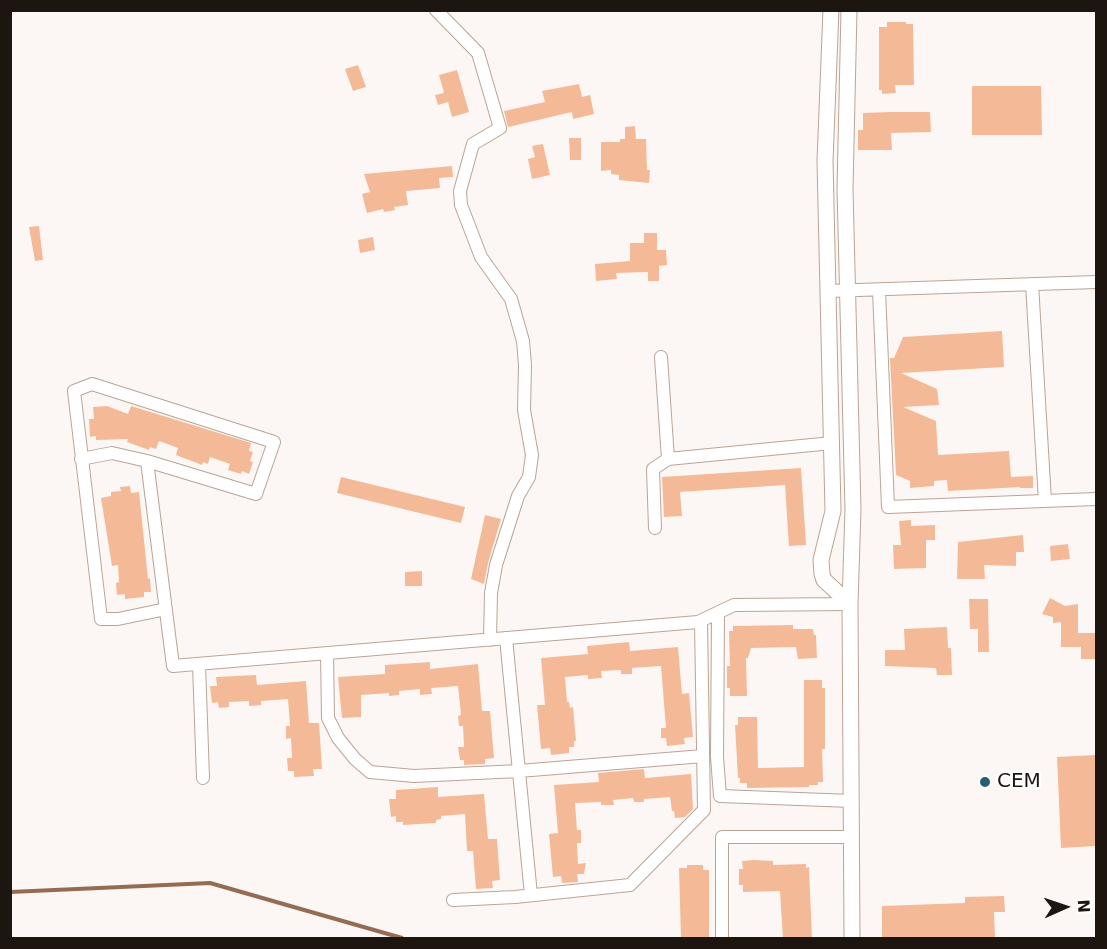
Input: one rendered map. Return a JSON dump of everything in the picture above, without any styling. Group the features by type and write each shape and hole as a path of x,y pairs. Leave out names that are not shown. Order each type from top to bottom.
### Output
{"street":[{"path":"436,10 478,53 500,128 473,144 460,191 461,205 481,257 511,299 523,341 524,410 532,455 529,477 518,496 496,565 491,593 490,640"},
{"path":"831,10 825,161 833,511 820,567 824,580 850,604"},
{"path":"849,10 845,189 853,509 850,604 852,939"},
{"path":"828,291 1096,282"},
{"path":"1032,284 1045,501"},
{"path":"879,290 888,507 1096,499"},
{"path":"661,357 668,459"},
{"path":"81,459 112,453 147,461 256,494 274,442 92,384 74,391 81,459 101,619 118,619 166,609"},
{"path":"655,528 653,470 668,459 832,443"},
{"path":"147,461 173,666 701,621 734,605 850,604"},
{"path":"718,613 717,757 720,796 852,801"},
{"path":"453,900 630,885 704,810 701,621"},
{"path":"506,638 531,895"},
{"path":"327,653 328,718 338,738 355,759 370,772 414,776 519,771 703,756"},
{"path":"199,664 203,778"},
{"path":"722,939 722,837 852,837"}],"building":[{"path":"887,22 913,24 914,85 895,85 896,93 882,94 882,90 879,90 879,27 887,27"},
{"path":"358,65 366,87 353,91 345,69"},
{"path":"457,70 469,112 452,117 448,102 438,105 435,95 444,93 439,75"},
{"path":"579,84 582,97 590,95 594,114 573,119 572,112 508,127 504,111 545,102 542,91"},
{"path":"972,86 1041,86 1042,135 972,135"},
{"path":"930,112 931,132 891,133 892,150 858,150 858,130 863,130 863,113"},
{"path":"635,126 636,139 646,139 647,170 650,170 649,183 619,180 619,175 611,174 611,170 601,171 601,142 620,142 620,139 625,139 625,127"},
{"path":"569,138 581,138 581,160 570,160"},
{"path":"543,144 550,175 532,179 528,159 535,157 532,146"},
{"path":"452,166 453,177 439,178 440,188 406,191 408,205 394,207 395,210 384,212 383,209 367,213 362,194 370,192 364,174"},
{"path":"39,226 43,260 35,261 29,227"},
{"path":"644,233 657,233 657,250 666,250 667,265 659,266 659,281 648,281 648,272 616,273 617,279 596,281 595,264 630,261 630,243 644,243"},
{"path":"373,237 375,250 360,253 358,240"},
{"path":"1002,331 1004,367 901,373 937,389 939,405 903,407 936,421 938,455 1009,451 1011,477 1033,476 1033,488 948,491 947,480 934,481 934,486 910,488 910,481 896,475 890,358 894,358 903,337"},
{"path":"107,406 128,414 131,406 251,443 249,451 253,452 250,461 253,462 249,474 228,470 230,464 210,457 208,464 203,462 202,465 176,455 178,448 159,441 156,449 150,447 149,450 127,442 128,439 96,440 96,436 90,437 89,419 94,419 93,407"},
{"path":"801,468 806,545 789,546 785,485 680,492 682,516 664,517 662,477"},
{"path":"341,477 465,507 461,523 337,493"},
{"path":"130,486 131,493 139,492 151,592 144,592 144,597 125,599 125,594 117,595 118,565 112,566 101,498 111,496 111,492 121,491 120,487"},
{"path":"485,515 501,519 484,584 471,579"},
{"path":"911,520 911,526 935,525 935,540 926,540 926,568 894,569 893,545 901,545 899,521"},
{"path":"1023,535 1024,552 1016,552 1016,566 984,565 985,579 957,579 958,542"},
{"path":"1068,544 1070,559 1051,561 1050,546"},
{"path":"422,571 422,586 405,586 405,572"},
{"path":"1050,598 1065,606 1078,604 1078,633 1096,633 1096,659 1081,659 1081,647 1061,647 1061,622 1053,623 1053,617 1042,614"},
{"path":"969,599 988,599 989,652 978,652 978,629 970,629"},
{"path":"793,625 793,629 813,629 816,635 817,658 798,659 796,647 751,648 746,658 747,696 730,696 730,688 727,688 727,666 730,666 729,631 733,631 733,626"},
{"path":"947,627 948,648 951,648 952,675 937,675 936,668 885,666 885,650 905,650 904,629"},
{"path":"629,642 630,651 678,647 682,694 689,693 693,737 684,738 685,744 667,746 666,738 661,738 661,728 666,728 661,666 632,668 632,674 621,674 621,670 601,671 602,678 588,679 588,675 565,677 567,702 570,708 573,707 576,741 574,741 574,747 569,747 569,753 551,755 550,748 541,749 537,705 545,705 541,658 588,654 587,646"},
{"path":"430,662 430,669 478,664 482,711 490,711 494,758 485,759 485,764 464,765 464,760 460,760 458,747 464,747 463,726 459,726 458,716 461,715 458,686 431,688 432,694 420,695 420,689 399,691 399,695 389,696 389,693 361,695 361,717 342,718 338,677 385,674 385,665"},
{"path":"256,675 257,685 306,681 309,723 319,723 322,769 313,769 314,776 294,777 294,771 288,771 287,758 292,758 291,738 286,739 286,726 290,726 288,699 261,701 261,705 249,706 249,701 229,702 229,707 219,708 218,702 212,703 210,686 217,686 216,677"},
{"path":"804,680 822,680 822,688 825,688 823,782 818,782 818,785 809,785 809,787 747,788 747,783 740,783 740,778 738,778 735,725 738,725 738,717 757,717 758,768 804,767"},
{"path":"1096,755 1096,846 1061,848 1057,757"},
{"path":"644,769 645,778 691,774 693,809 685,817 675,818 670,797 644,799 644,802 634,802 633,798 613,800 614,805 601,805 601,802 575,803 577,830 581,830 581,843 577,843 578,864 586,863 584,874 577,874 578,882 562,883 561,876 553,877 549,834 558,833 554,785 599,782 598,773"},
{"path":"438,787 438,797 484,794 488,839 497,839 500,880 492,881 493,888 476,889 473,851 467,851 465,814 441,816 436,823 403,825 403,822 396,822 396,816 391,817 389,799 396,799 396,790"},
{"path":"742,861 773,861 773,865 806,864 806,868 809,867 812,939 783,939 780,891 743,892 743,885 739,885 739,869 743,869"},
{"path":"687,865 703,865 703,870 709,870 709,939 681,939 679,868 687,868"},
{"path":"1004,896 1005,912 994,912 995,939 882,939 882,906 965,903 965,897"}],"waterway":[{"path":"10,892 210,883 402,938"}],"place":[{"name":"CEM","path":"985,782"}]}
